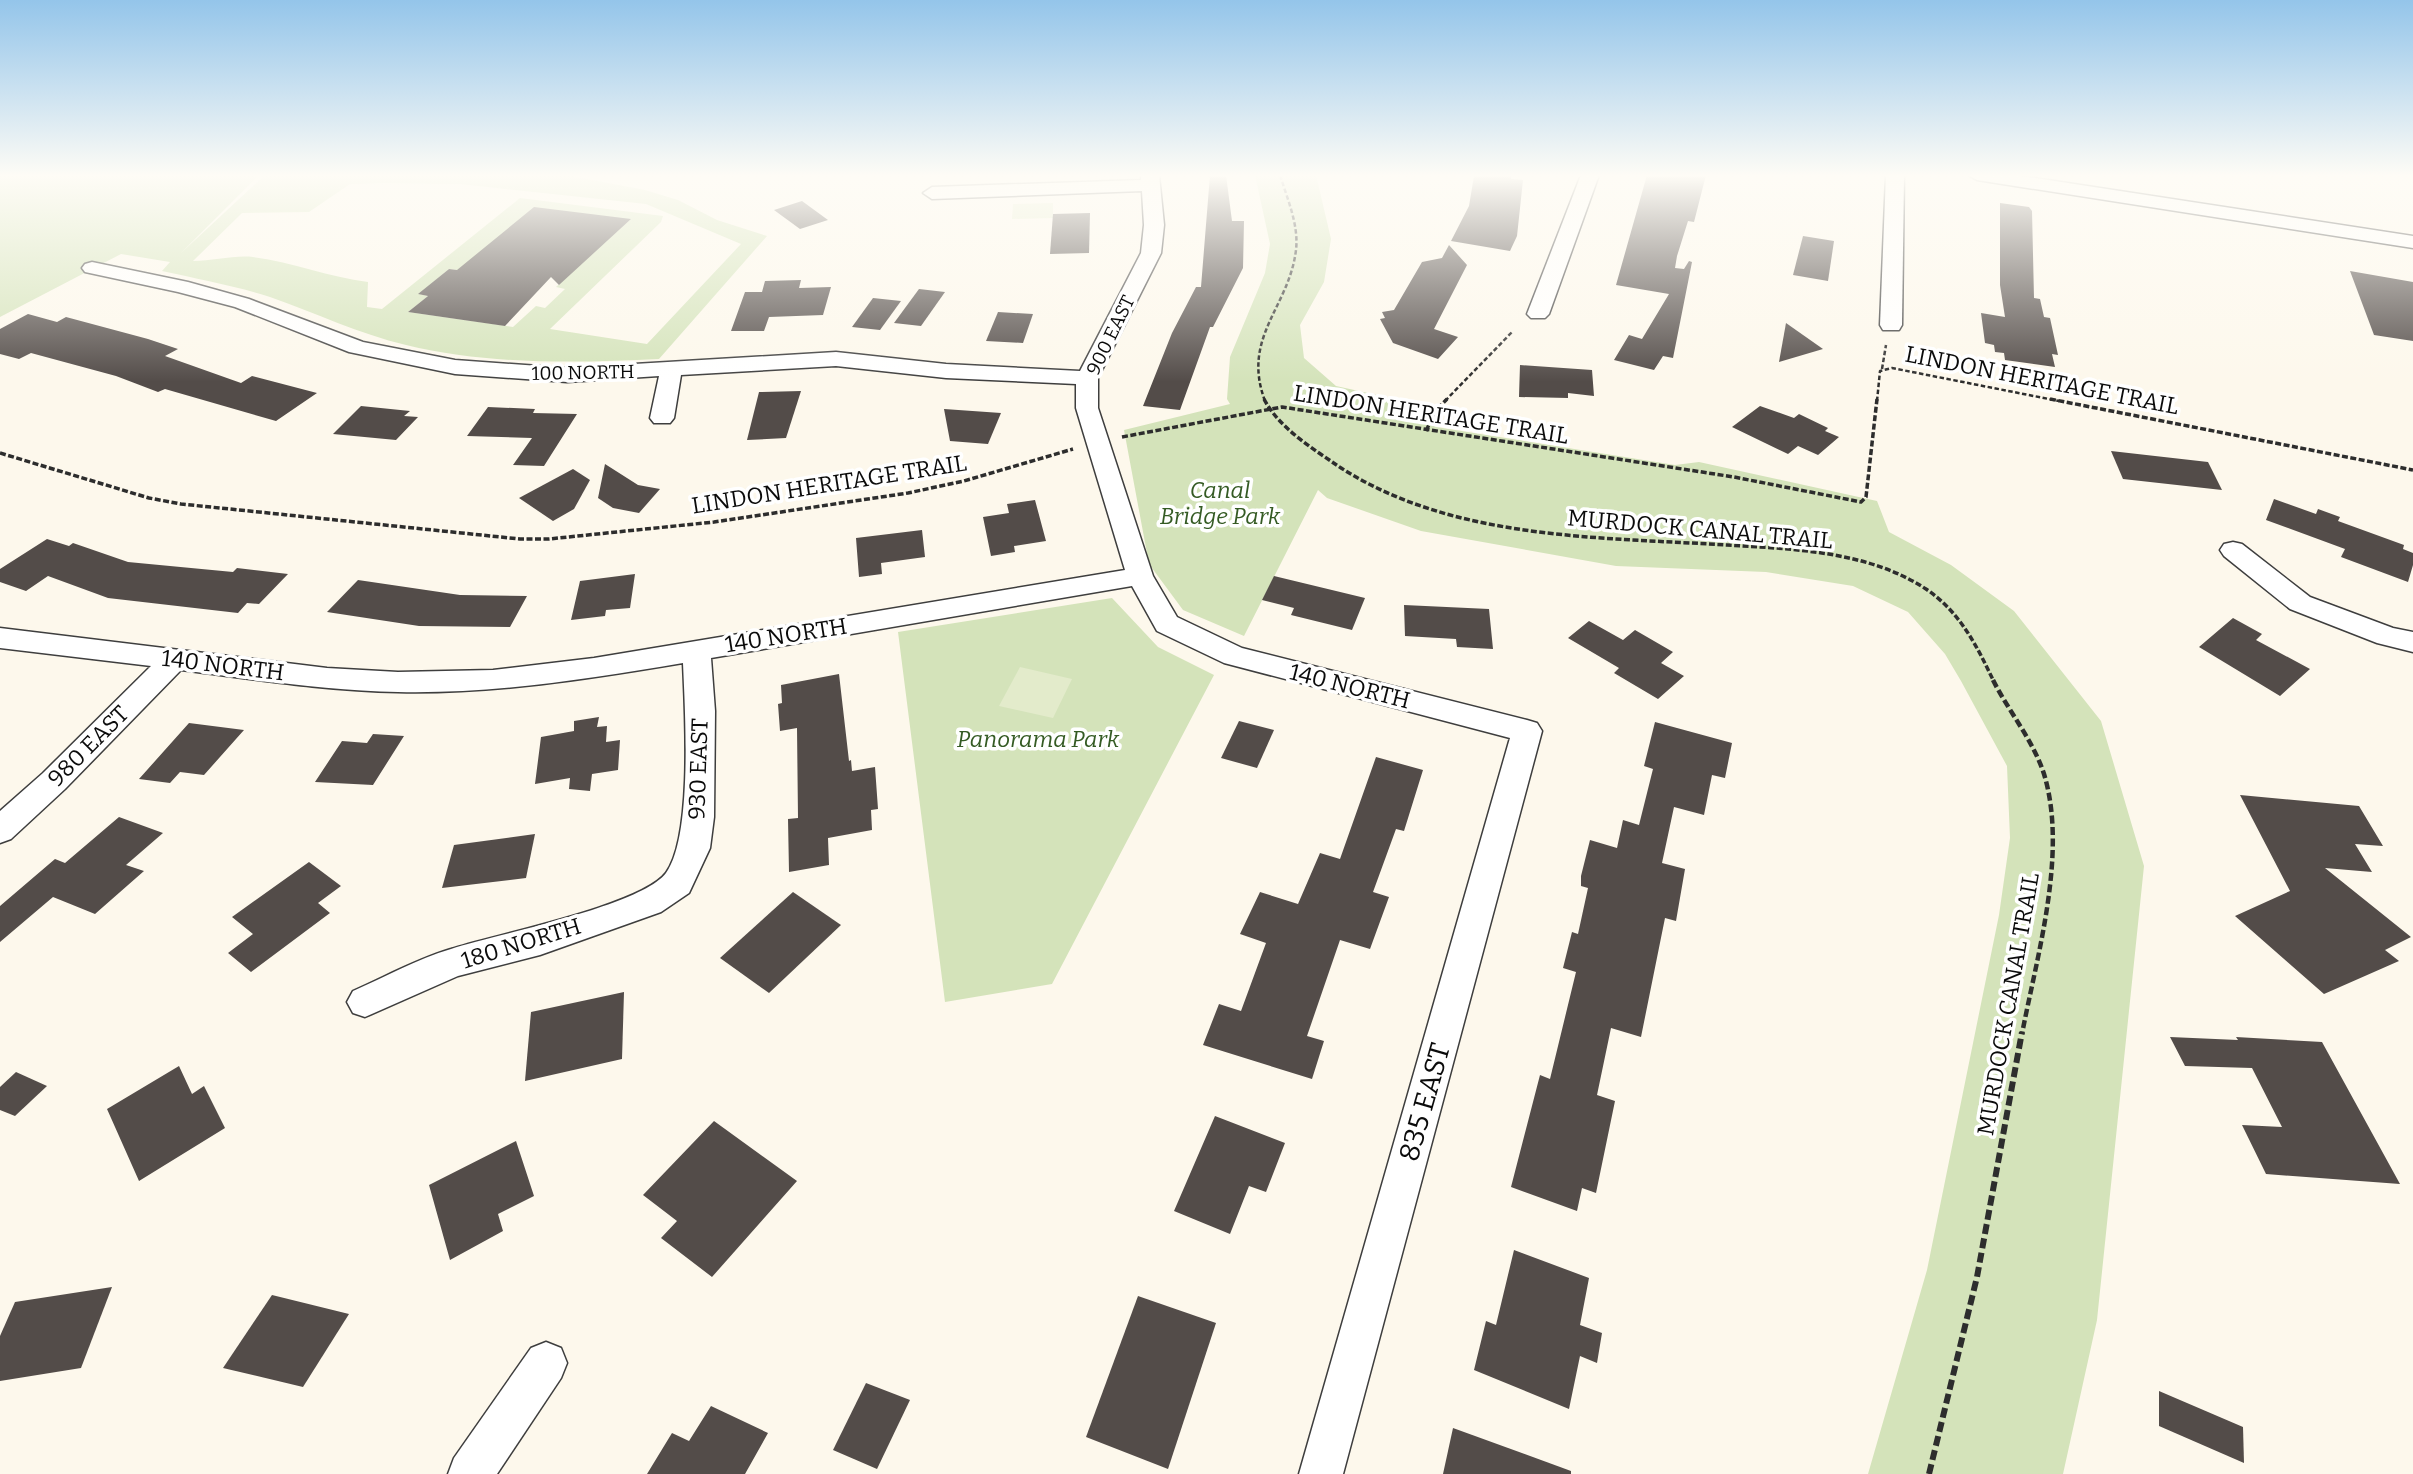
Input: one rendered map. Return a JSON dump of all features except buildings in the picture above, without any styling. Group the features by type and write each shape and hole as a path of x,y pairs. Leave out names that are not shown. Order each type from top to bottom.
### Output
{"street":[{"name":"900 EAST","path":"1140,576 1087,408 1087,378 1151,253 1152,244"},
{"path":"1538,314 1564,244"},
{"path":"1891,325 1893,244"},
{"name":"100 NORTH","path":"92,268 181,286 242,303 357,347 428,364 556,375 836,359 946,371 1087,378"},
{"path":"662,418 671,370"},
{"path":"2233,551 2300,603 2387,636 2413,642"},
{"name":"140 NORTH","path":"0,639 327,678 398,682 505,678 594,668 1140,576 1167,624 1234,656 1527,731"},
{"name":"930 EAST","path":"677,884 694,848 698,817 700,711 696,649"},
{"name":"980 EAST","path":"0,830 54,781 174,660"},
{"name":"835 EAST","path":"1321,1474 1527,731"},
{"name":"180 NORTH","path":"365,1002 452,963 540,941 649,902 677,884"},
{"path":"470,1474 546,1363"}],"path":[{"name":"MURDOCK CANAL TRAIL","path":"1296,244 1291,276 1261,337 1258,383 1270,408 1295,434 1336,467 1353,478 1400,499 1478,520 1541,532 1780,548 1863,563 1901,575 1928,590 1957,615 1979,646 1997,687 2038,755 2048,779 2052,828 2043,926 1970,1310 1929,1474"},
{"path":"1426,431 1436,410 1513,331"},
{"path":"1882,369 1884,352"},
{"name":"LINDON HERITAGE TRAIL","path":"0,453 149,498 181,504 520,539 548,539 714,522 908,493 964,481 1098,443 1270,408 1309,410 1426,431 1734,477 1861,502 1866,497 1882,369 1900,370 2413,470"}],"green space":[{"path":"0,244 190,244 181,253 191,244 211,244 193,261 253,257 368,282 367,307 382,309 463,244 546,244 457,270 449,269 419,294 428,296 408,312 513,327 536,306 545,308 565,289 556,287 604,244 638,244 550,329 647,344 740,244 760,244 659,359 596,361 532,361 437,352 371,335 257,293 162,271 170,262 121,254 0,317"},
{"name":"Canal Bridge Park","path":"1270,244 1330,244 1324,282 1300,325 1304,358 1336,386 1386,397 1436,427 1675,465 1699,462 1877,501 1889,532 1951,565 2014,611 2101,721 2144,866 2097,1320 2063,1474 1868,1474 1927,1270 1999,915 2010,838 2007,766 1945,654 1908,612 1853,586 1766,572 1616,566 1421,531 1327,498 1318,490 1244,636 1183,610 1149,564 1124,430 1230,404 1227,399 1230,357 1265,273"},
{"name":"Panorama Park","path":"1112,598 1158,647 1214,675 1052,984 945,1002 898,632"},
{"path":"1020,667 1072,679 1053,718 999,706"}]}
